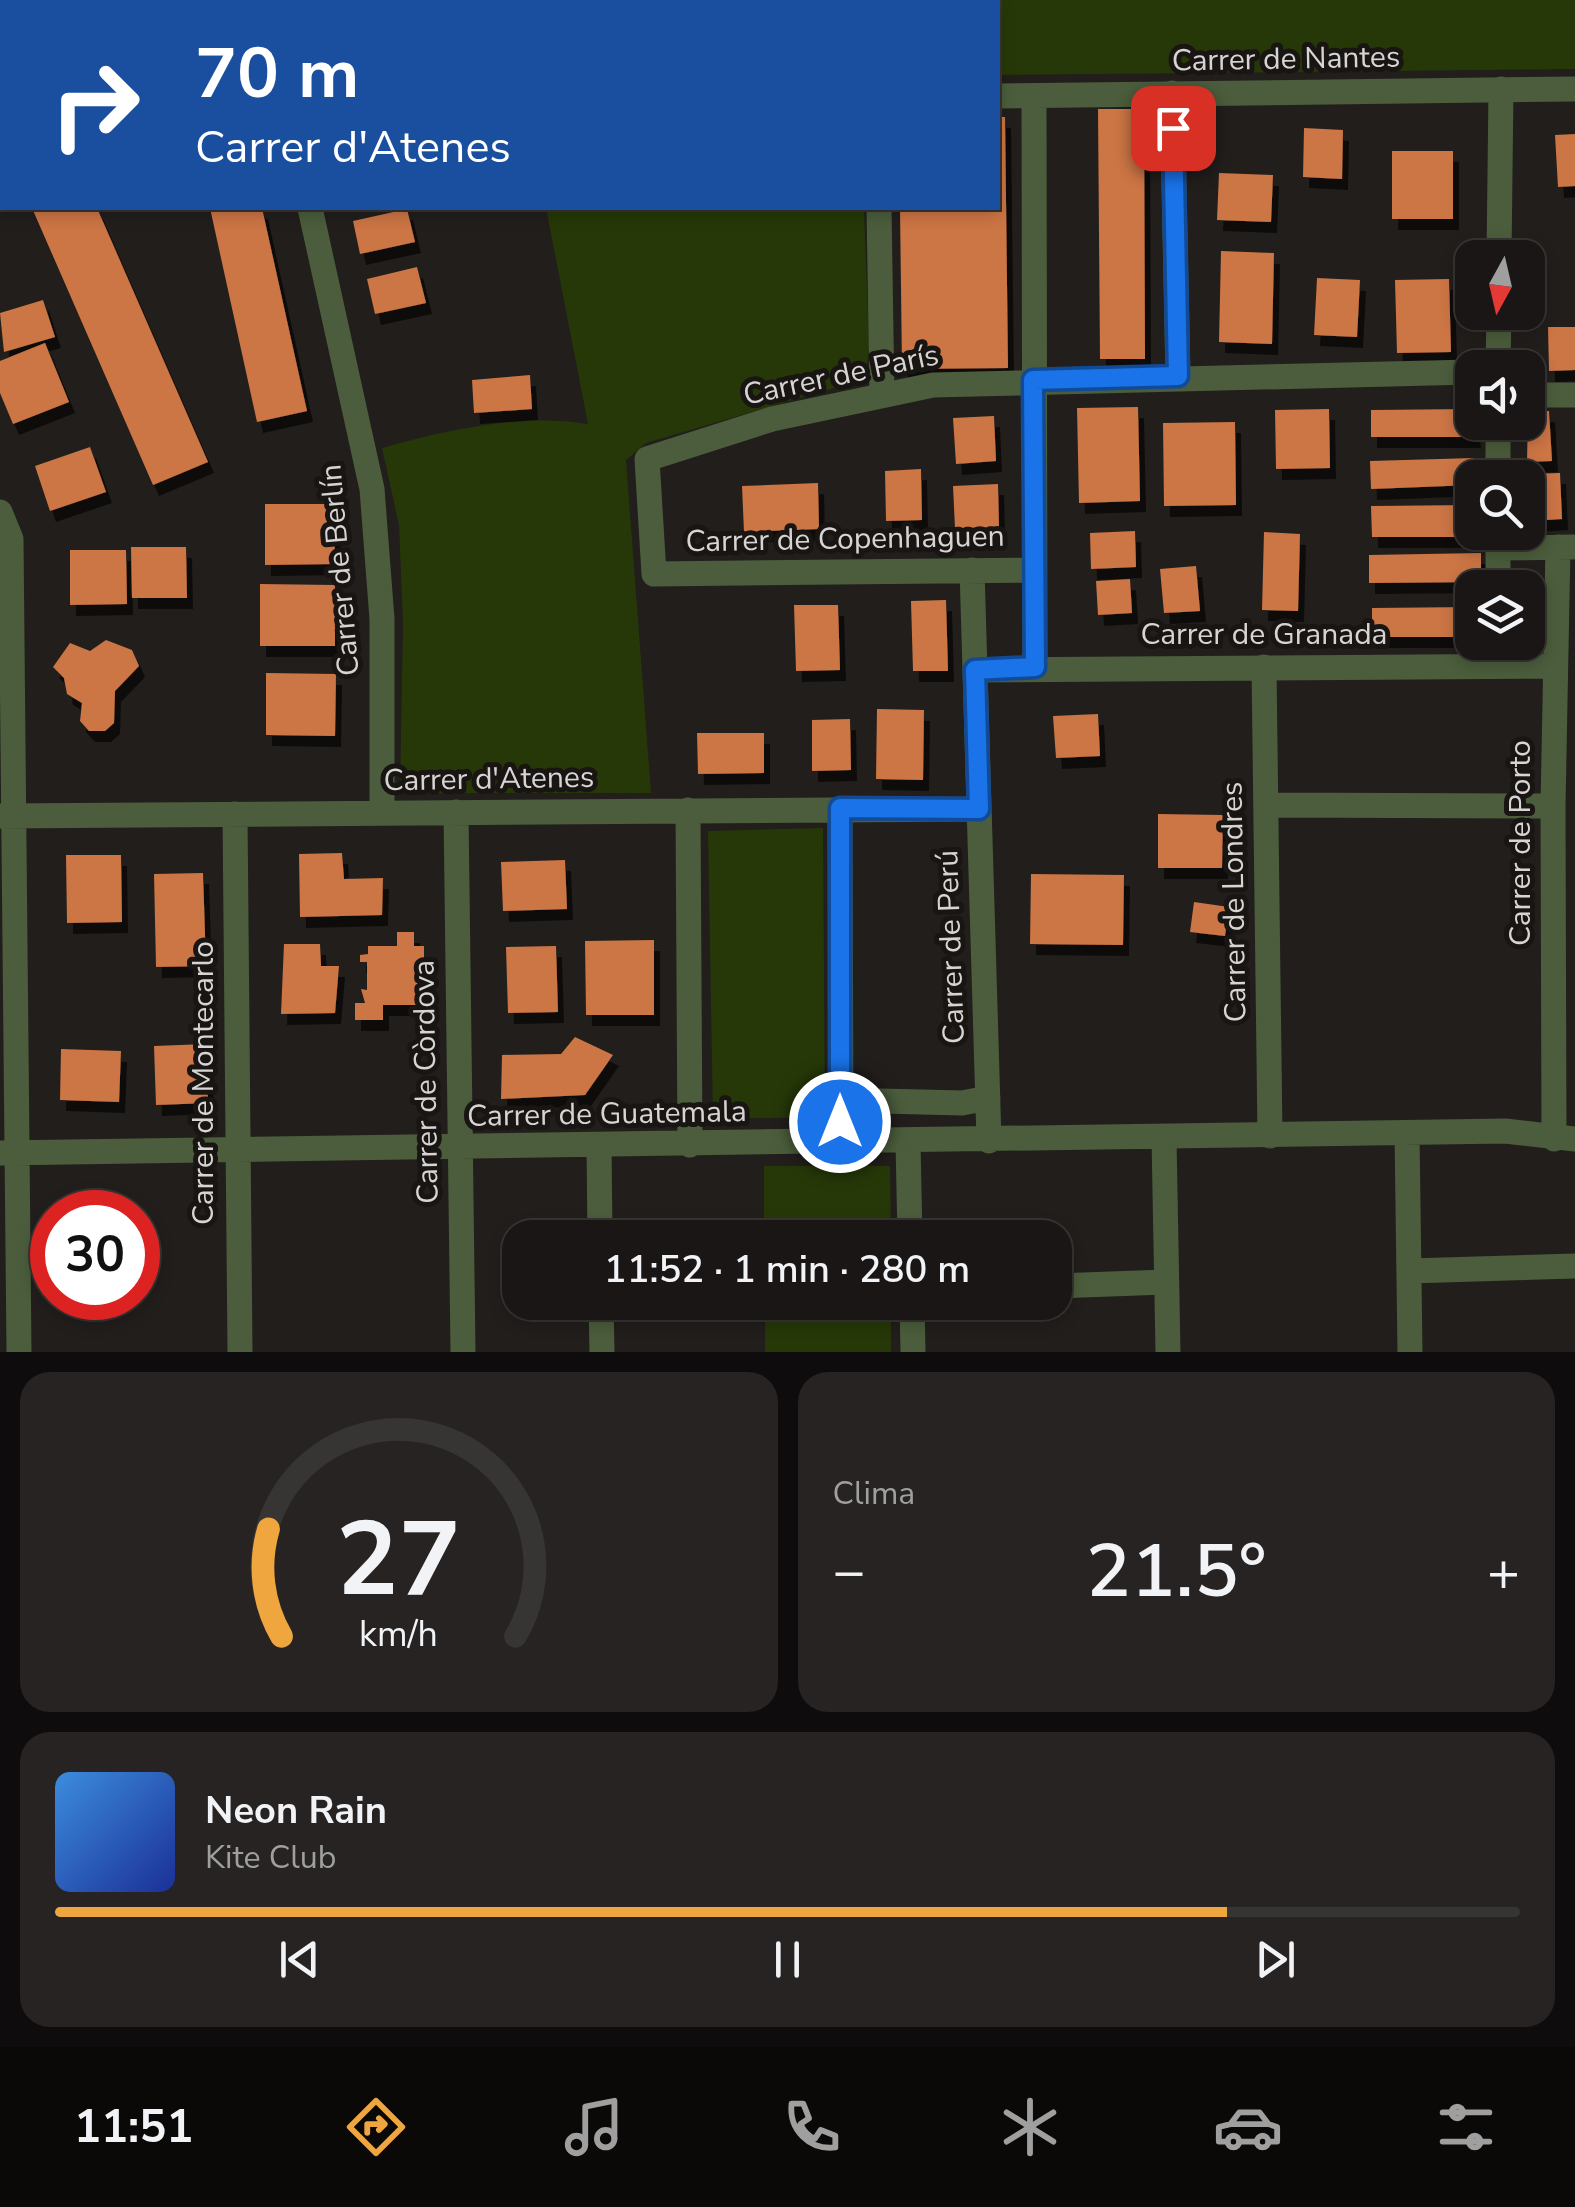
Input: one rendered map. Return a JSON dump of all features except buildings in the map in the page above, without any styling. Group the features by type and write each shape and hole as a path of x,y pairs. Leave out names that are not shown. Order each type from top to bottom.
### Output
{"street":[{"path":"1499,240 1501,89"},
{"name":"Carrer de Nantes","path":"1000,96 1575,89"},
{"path":"1172,93 1178,376"},
{"path":"1034,98 1035,667"},
{"name":"Carrer de Berlín","path":"310,210 372,489 382,618 382,813"},
{"path":"880,210 882,396"},
{"name":"Carrer de París","path":"648,459 772,419 933,384 1455,372"},
{"path":"1545,396 1575,396"},
{"name":"Carrer de Copenhaguen","path":"648,459 654,574 1033,570"},
{"path":"0,512 11,540 7,816 9,1153 20,1352"},
{"name":"Carrer de Porto","path":"1565,1139 1564,833 1553,806 1554,666 1567,547"},
{"name":"Carrer de Perú","path":"972,570 989,1141"},
{"name":"Carrer de Granada","path":"975,670 1264,667 1455,657"},
{"name":"Carrer de Granada","path":"1522,660 1554,666"},
{"name":"Carrer de Londres","path":"1264,667 1270,1136"},
{"path":"1266,805 1553,806"},
{"path":"840,808 841,1143"},
{"name":"Carrer d'Atenes","path":"7,816 979,809"},
{"path":"688,810 690,1145"},
{"name":"Carrer de Còrdova","path":"456,812 463,1352"},
{"name":"Carrer de Montecarlo","path":"235,814 235,1150 240,1352"},
{"path":"840,1100 962,1102 988,1098"},
{"name":"Carrer de Guatemala","path":"9,1153 1505,1131 1565,1139"},
{"path":"1407,1133 1410,1352"},
{"path":"1164,1138 1168,1352"},
{"path":"908,1142 910,1220"},
{"path":"599,1146 600,1220"},
{"path":"1409,1271 1575,1266"},
{"path":"1072,1285 1166,1282"},
{"path":"601,1320 602,1352"},
{"path":"912,1320 913,1352"}],"green space":[{"path":"1000,0 1575,0 1575,69 1000,75"},
{"path":"546,210 864,210 869,348 865,379 646,443 626,460 651,793 400,793 403,622 399,525 382,448 511,422 588,424"},
{"path":"823,828 825,1117 713,1119 708,831"},
{"path":"764,1166 890,1166 891,1220 764,1220"},
{"path":"765,1320 891,1320 891,1352 765,1352"}],"route":[{"path":"840,1122 840,808 979,809 975,670 1035,667 1033,380 1178,376 1173,128"}]}
